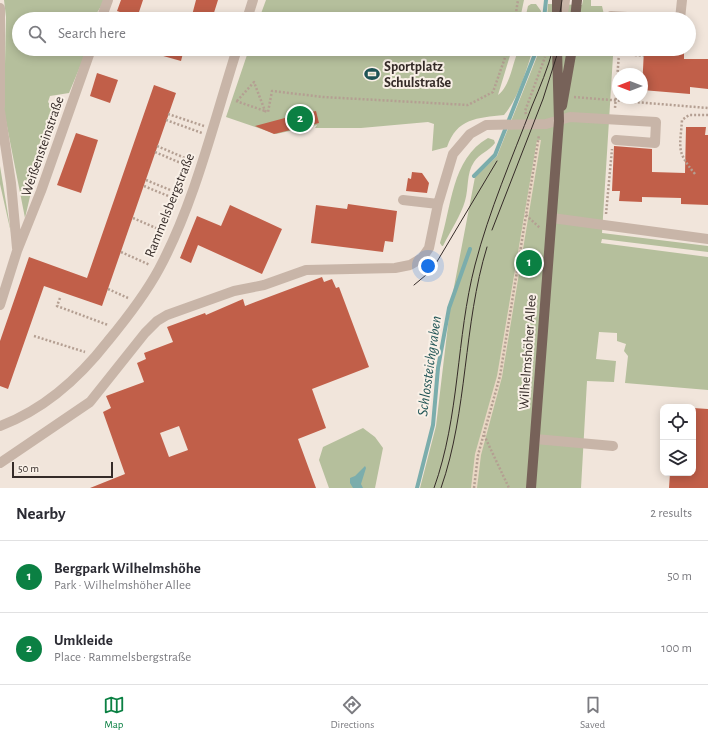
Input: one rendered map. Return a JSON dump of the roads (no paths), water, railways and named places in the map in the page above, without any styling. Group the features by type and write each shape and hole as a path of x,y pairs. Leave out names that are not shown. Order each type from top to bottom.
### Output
{"main road":[{"path":"557,0 557,12"},
{"path":"576,12 577,0"},
{"name":"Wilhelmshöher Allee","path":"531,488 558,121 557,56"},
{"name":"Wilhelmshöher Allee","path":"558,121 571,56"}],"street":[{"path":"104,12 108,0"},
{"path":"249,12 253,0"},
{"path":"563,12 565,0"},
{"path":"681,12 682,0"},
{"path":"0,8 0,106"},
{"name":"Weißensteinstraße","path":"0,305 18,251 42,191 89,56"},
{"name":"Rammelsbergstraße","path":"0,426 12,422 52,397 73,380 96,356 139,302 159,269 175,236 212,133 235,56"},
{"name":"Weißensteinstraße","path":"0,112 18,251"},
{"path":"0,464 90,402 145,333 162,318 234,292 264,285 306,270 395,268 410,265 422,258 430,248 438,204 453,154 470,134 486,125 546,124 570,117 656,122 655,143 616,140"},
{"path":"0,172 7,164"},
{"path":"403,200 438,204"},
{"path":"552,218 708,239"},
{"path":"535,439 613,446"}],"water":[{"path":"365,466 366,468 361,484 363,488 353,488 350,483 350,478 355,476"}],"waterway":[{"name":"Schlossteichgraben","path":"545,12 546,0"},
{"name":"Schlossteichgraben","path":"474,176 495,155 534,56"},
{"name":"Schlossteichgraben","path":"417,488 433,425 438,368 449,308 470,249"}],"tram line":[{"path":"560,12 562,0"},
{"path":"434,488 449,433 464,321 475,265 494,205 544,78 551,56"},
{"path":"492,230 543,99 557,56"},
{"path":"414,285 432,270 497,161"},
{"path":"441,488 450,459 456,429 473,307 487,247"}],"place":[{"name":"Sportplatz Schulstraße","path":"372,74"},
{"name":"Umkleide","path":"300,119"},
{"name":"Bergpark Wilhelmshöhe","path":"529,263"}]}
